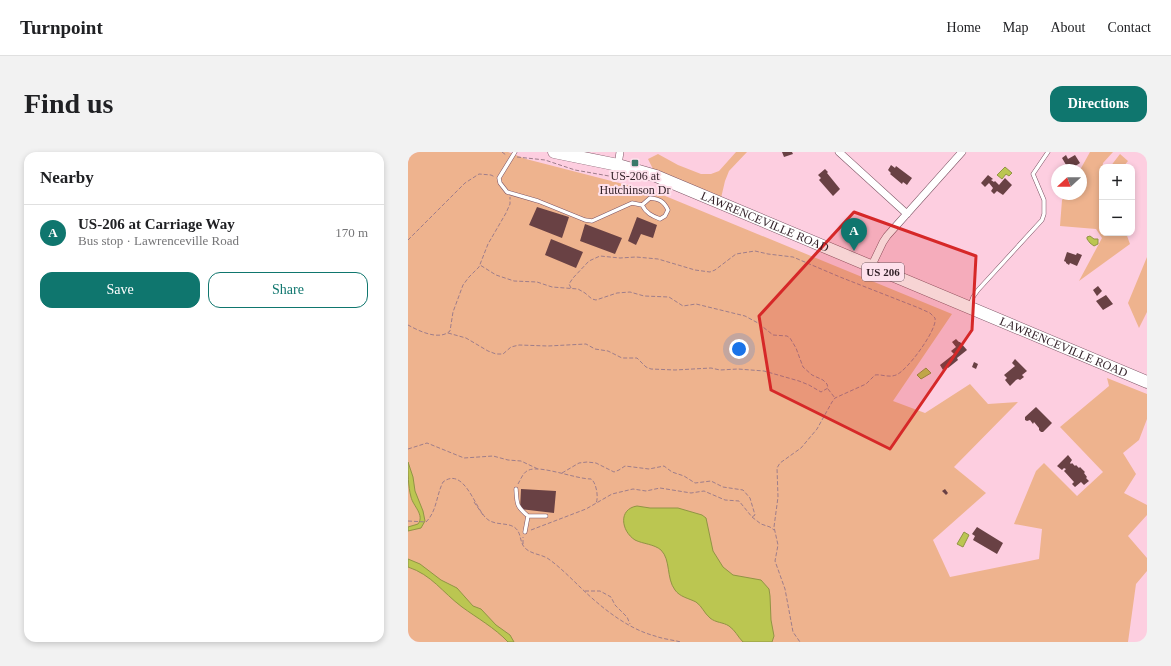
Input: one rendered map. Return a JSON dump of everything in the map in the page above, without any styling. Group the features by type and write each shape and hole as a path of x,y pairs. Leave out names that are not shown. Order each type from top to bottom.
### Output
{"highway":[{"name":"LAWRENCEVILLE ROAD","path":"554,152 623,166 656,176 1147,382"}],"street":[{"path":"620,152 623,166"},
{"path":"839,152 907,214"},
{"path":"871,267 883,242 962,152"}],"lane":[{"path":"968,308 978,290 1042,220 1044,214 1044,200 1033,174 1048,152"},
{"path":"514,154 499,178 502,187 507,192 538,201 592,222 632,204 642,205 650,198 659,199 665,204 668,210 665,216 660,219 652,216 642,205"},
{"path":"516,489 517,504 520,510 528,516 546,516"},
{"path":"525,532 528,516"}],"path":[{"path":"502,152 506,155 514,154 545,160 575,170 626,179 623,166"},
{"path":"408,240 465,183 479,174 491,175 499,178"},
{"path":"448,333 451,327 455,306 463,285 480,265 488,244 506,213 512,193"},
{"path":"571,288 569,284 573,278 589,261 600,256 658,259 695,270 710,272 715,270 736,254 755,251 797,258 933,315 936,322 935,325 918,353 902,372 890,377 875,374 866,384 835,398 817,430 801,448 780,463 777,468 778,497 774,531 778,545 775,556 775,565 785,589 793,632 800,642"},
{"path":"480,265 496,275 514,281 537,282 552,287 571,288 582,291 589,297 596,300 617,293 630,292 644,296 669,297 683,306 696,304 745,316 758,323 773,335 787,336 790,338 796,348 803,367 812,375 826,382 828,387 827,389 835,398"},
{"path":"408,325 425,334 431,335 448,333 466,338 496,354 503,354 511,347 519,345 548,346 586,344 595,349 608,351 622,358 637,358 651,369 674,370 711,368 720,370 758,370 799,381 821,392 827,389"},
{"path":"408,449 427,443 464,458 493,456 508,460 521,460 538,469"},
{"path":"562,473 584,462 596,463 614,472 627,466 649,469 664,466 672,472 684,476 695,483 711,481 723,487 743,490 747,494 752,505 755,515 752,517"},
{"path":"516,489 524,473 528,470 538,469 562,473 579,478 593,479 598,499 596,504"},
{"path":"408,521 426,522 430,518 435,508 438,492 443,482 447,479 455,480 465,485 474,502 476,502 483,513 483,516 489,521 515,527 524,546 531,552 550,560 600,605 630,625 654,636 682,642"},
{"path":"524,546 523,537 525,532 596,504 612,494 633,489 646,490 660,488 691,493 704,491 725,500 739,501 752,517 764,526 772,528 774,531"},
{"path":"584,591 600,591 611,597 615,605 627,617 630,625"}],"highlighted area":[{"path":"854,212 976,256 972,330 890,449 771,390 759,316"}],"shaded area":[{"path":"408,152 508,152 526,159 658,193 952,314 893,401 925,413 970,384 988,404 1018,402 954,467 986,493 933,540 950,577 1039,559 1042,529 1014,524 1036,471 1044,463 1077,496 1103,472 1060,427 1109,386 1107,378 1147,394 1147,419 1139,440 1123,453 1136,474 1124,493 1147,505 1147,515 1128,536 1147,558 1147,571 1136,584 1128,642 408,642"},
{"path":"736,152 747,152 729,171 721,198 653,169 648,159 658,154 678,165 701,174 711,174 719,171"},
{"path":"1090,152 1113,152 1103,164 1099,164 1099,234 1096,229 1060,226 1062,200 1087,200 1087,164 1083,164"},
{"path":"1120,154 1128,161 1126,164 1112,164"},
{"path":"1005,167 1012,173 1009,176 1006,174 1002,179 997,175"},
{"path":"1090,236 1094,239 1098,239 1098,244 1094,246 1090,243 1087,237"},
{"path":"1101,236 1127,236 1130,244 1079,281 1102,238"},
{"path":"1147,257 1147,312 1139,328 1128,303"},
{"path":"926,368 931,373 921,379 917,375"},
{"path":"408,462 413,477 415,491 423,511 425,521 421,528 408,531 408,527 418,524 420,517 410,493"},
{"path":"637,506 650,508 678,508 702,515 706,518 713,551 723,567 733,575 761,580 769,589 771,620 774,636 772,642 743,642 733,629 712,620 700,605 682,596 675,590 670,580 666,559 661,550 655,546 635,540 630,536 624,526 624,516 627,511"},
{"path":"964,532 969,535 963,547 957,544"},
{"path":"408,559 420,564 441,580 457,588 473,606 481,609 496,625 510,635 514,642 508,642 492,628 462,607 430,579 408,567"}],"building":[{"path":"782,152 792,152 793,154 784,157"},
{"path":"1066,155 1068,159 1075,155 1080,163 1066,164 1062,158"},
{"path":"891,165 895,168 896,166 912,178 907,185 903,182 902,184 890,174 891,173 888,170"},
{"path":"825,169 840,189 833,196 819,180 821,178 818,175"},
{"path":"988,175 993,179 991,180 994,182 995,181 999,185 1005,178 1012,185 1003,195 997,191 994,194 991,191 993,188 989,183 985,187 981,183"},
{"path":"537,207 569,217 562,238 529,225"},
{"path":"637,217 657,225 653,238 641,234 636,245 628,241"},
{"path":"585,224 622,238 615,254 580,241"},
{"path":"551,239 583,252 576,268 545,255"},
{"path":"1067,252 1082,255 1077,266 1070,263 1069,265 1064,261"},
{"path":"1098,286 1102,291 1097,296 1093,290"},
{"path":"1106,295 1113,304 1103,310 1096,301"},
{"path":"956,339 967,350 957,358 958,360 943,370 940,365 954,354 951,351 956,347 952,342"},
{"path":"1015,359 1027,371 1022,375 1024,377 1020,380 1016,380 1010,386 1005,380 1007,378 1004,375 1015,366 1012,363"},
{"path":"974,362 978,364 976,369 972,367"},
{"path":"1036,407 1052,423 1043,432 1039,430 1034,422 1033,424 1030,420 1025,420 1025,417"},
{"path":"1068,455 1072,460 1070,463 1071,464 1076,465 1079,468 1080,467 1085,472 1086,478 1089,481 1084,485 1081,482 1075,487 1072,484 1074,482 1064,471 1066,469 1064,468 1062,470 1057,466"},
{"path":"521,489 556,491 554,513 520,509"},
{"path":"945,489 948,493 946,495 942,491"},
{"path":"977,527 1003,543 997,554 973,540 975,536 972,534"}],"place":[{"name":"US-206 at Hutchinson Dr","path":"635,163"},
{"name":"US-206 at Carriage Way","path":"854,251"}]}
